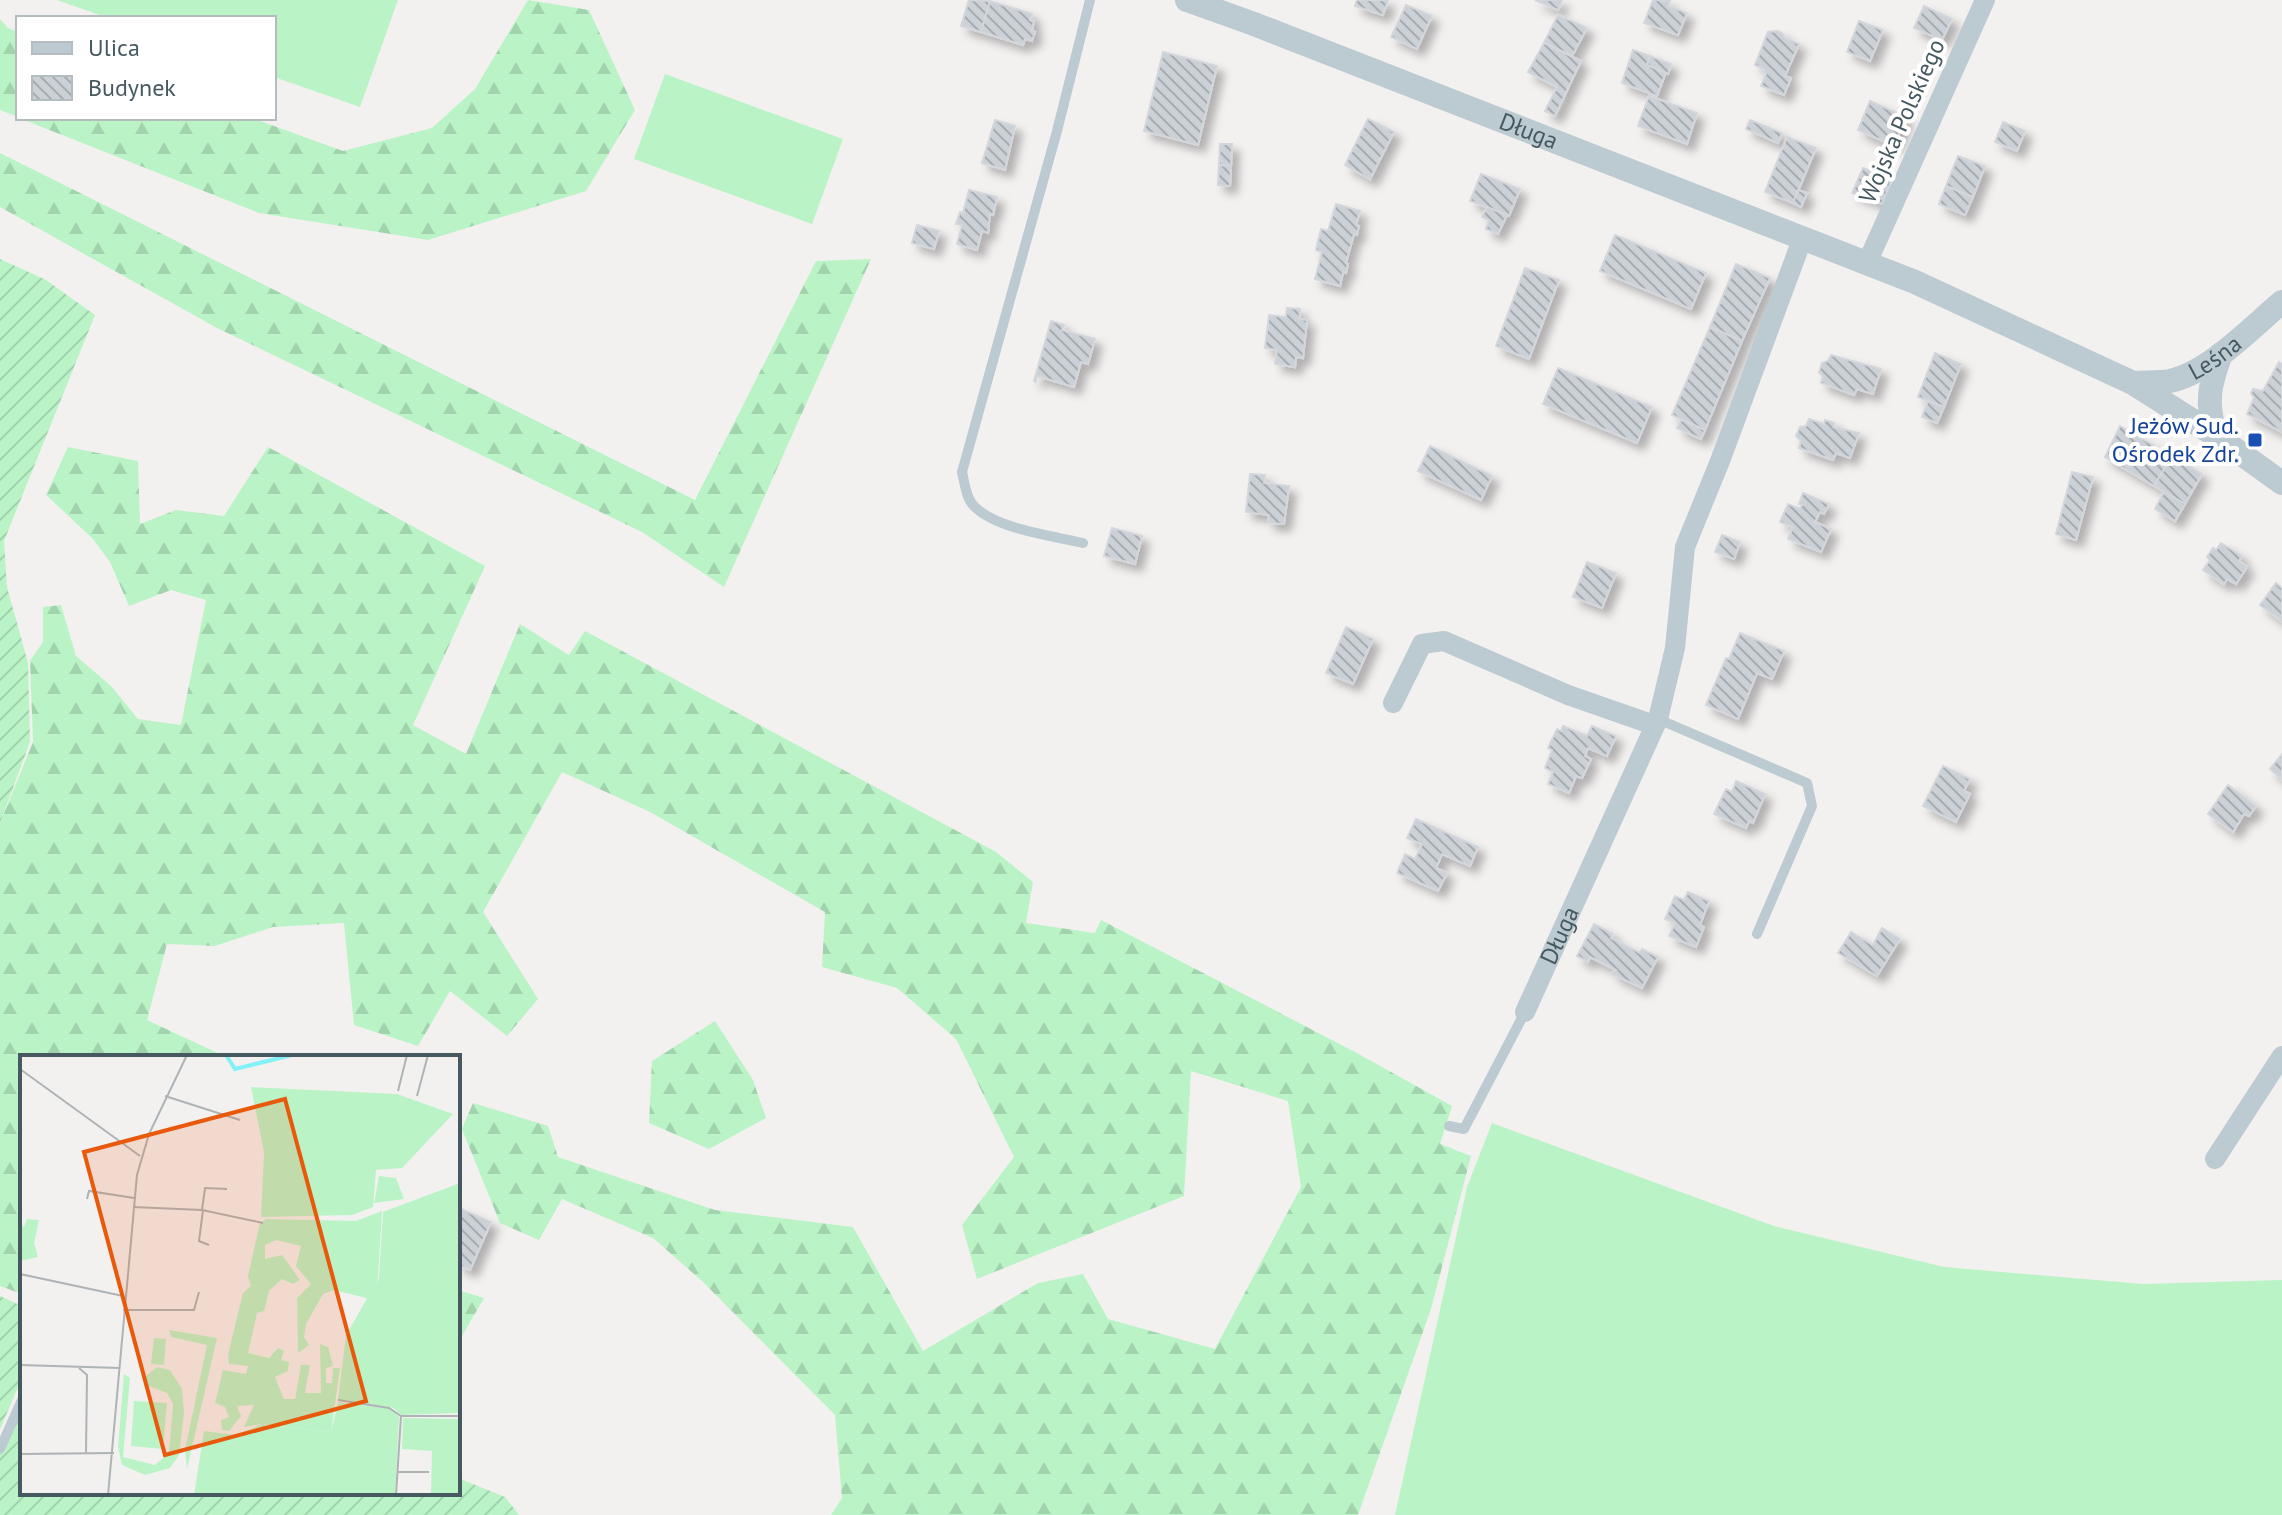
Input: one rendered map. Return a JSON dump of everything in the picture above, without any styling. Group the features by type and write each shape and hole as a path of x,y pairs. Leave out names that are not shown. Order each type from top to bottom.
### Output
{"street":[{"name":"Wojska Polskiego","path":"1867,263 1985,0"},
{"name":"Długa","path":"1194,1 1929,288 2133,383 2215,435 2282,483"},
{"name":"Długa","path":"1525,1012 1656,722 1675,648 1685,547 1803,237"},
{"name":"Leśna","path":"2133,383 2170,381 2191,373 2221,354 2282,302"},
{"path":"2215,435 2208,409 2212,378 2221,354"},
{"path":"1393,703 1422,644 1444,641 1568,695 1656,722"},
{"path":"2215,1159 2282,1056"}],"lane":[{"path":"1083,543 989,517 973,506 962,472 1053,146 1090,0"},
{"path":"1656,722 1807,783 1812,806 1757,934"},
{"name":"Długa","path":"1449,1126 1464,1129 1525,1012"},
{"path":"0,1449 20,1404"}],"green space":[{"path":"57,0 398,0 360,107 276,78 276,16 102,16"},
{"path":"528,0 589,10 635,110 586,191 428,240 259,213 24,120 258,120 343,151 432,128 475,89"},
{"path":"0,19 16,31 16,116 0,110"},
{"path":"665,74 843,139 812,224 634,159"},
{"path":"0,153 695,500 816,261 871,259 724,587 642,532 217,328 0,207"},
{"path":"0,259 46,280 95,315 4,541 7,587 28,663 30,742 0,823"},
{"path":"68,447 138,461 140,524 176,510 224,516 268,447 485,566 413,725 466,754 520,624 569,655 585,631 996,852 1033,882 1026,923 1095,933 1101,920 1452,1106 1440,1144 1471,1156 1431,1309 1358,1515 831,1515 842,1498 835,1415 702,1281 653,1238 562,1199 539,1240 500,1223 462,1129 473,1103 548,1126 558,1157 715,1210 853,1227 923,1351 1038,1283 1083,1274 1108,1319 1215,1349 1301,1187 1288,1101 1191,1071 1184,1196 977,1279 962,1225 1014,1157 956,1039 897,988 822,967 825,912 650,812 562,772 483,912 538,999 507,1036 450,991 418,1046 354,1025 344,923 273,927 215,946 167,944 147,1020 222,1055 20,1055 20,1293 0,1286 0,823 33,742 30,661 43,642 43,607 61,605 76,656 111,686 138,719 181,725 206,600 171,590 129,606 110,562 93,539 46,495"},
{"path":"715,1021 753,1080 766,1118 709,1149 649,1123 652,1061"},
{"path":"1492,1123 1774,1226 1944,1267 2143,1284 2282,1280 2282,1515 1395,1515 1467,1187"},
{"path":"460,1291 484,1298 460,1340"},
{"path":"0,1296 20,1305 20,1383 0,1429"},
{"path":"20,1408 20,1495 460,1495 460,1479 505,1497 519,1515 0,1515 0,1454"}],"building":[{"path":"969,0 990,1 981,32 961,26"},
{"path":"1357,0 1388,0 1383,15 1355,6"},
{"path":"1535,0 1562,0 1558,10"},
{"path":"1653,0 1670,1 1668,6 1687,13 1678,35 1644,23"},
{"path":"990,1 1032,14 1030,20 1034,21 1032,30 1035,32 1032,41 1025,39 1023,45 981,32"},
{"path":"1406,5 1432,16 1417,49 1391,37"},
{"path":"1924,6 1952,19 1942,40 1914,28"},
{"path":"1558,15 1587,28 1572,56 1544,43"},
{"path":"1859,21 1883,30 1870,61 1847,52"},
{"path":"1777,31 1799,44 1785,76 1791,78 1784,95 1761,86 1766,74 1764,69 1755,65 1768,32"},
{"path":"1544,43 1581,61 1555,116 1545,111 1557,87 1528,72"},
{"path":"1633,50 1650,56 1647,65 1666,72 1657,96 1622,83"},
{"path":"1163,52 1217,66 1198,145 1144,131"},
{"path":"1650,56 1671,64 1668,74 1647,65"},
{"path":"1649,96 1697,113 1687,144 1638,126"},
{"path":"1870,101 1906,117 1894,146 1858,130"},
{"path":"1368,119 1394,132 1370,179 1345,165"},
{"path":"995,120 1015,126 1005,170 982,163"},
{"path":"1750,120 1782,133 1778,143 1746,129"},
{"path":"2003,122 2025,131 2017,151 1995,142"},
{"path":"1787,137 1816,148 1793,203 1765,192"},
{"path":"1220,144 1232,144 1231,166 1219,165"},
{"path":"1958,156 1985,166 1973,197 1946,186"},
{"path":"1219,165 1231,166 1230,186 1218,185"},
{"path":"1863,168 1892,180 1882,204 1852,193"},
{"path":"1481,174 1520,189 1509,216 1470,201"},
{"path":"1946,186 1973,197 1965,215 1939,204"},
{"path":"969,190 997,197 993,215 990,214 988,233 982,231 977,250 957,244 962,225 956,224 960,212 963,213"},
{"path":"1798,190 1807,193 1801,207 1793,203"},
{"path":"1336,204 1360,211 1357,235 1354,234 1346,273 1343,272 1340,286 1315,279 1322,252 1316,250 1321,229 1328,231"},
{"path":"1487,207 1507,215 1498,234 1486,229 1489,220 1482,217"},
{"path":"917,225 939,231 934,249 912,243"},
{"path":"1615,235 1706,273 1691,309 1600,271"},
{"path":"1736,264 1770,278 1742,341 1710,327"},
{"path":"1525,268 1559,280 1529,359 1496,346"},
{"path":"1287,308 1300,309 1299,319 1307,320 1303,358 1296,357 1295,367 1275,364 1277,350 1265,348 1269,315 1286,317"},
{"path":"1051,321 1064,325 1062,330 1095,339 1088,364 1081,362 1074,387 1037,376 1034,381"},
{"path":"1710,327 1742,341 1705,430 1672,415"},
{"path":"1935,353 1961,364 1944,407 1918,397"},
{"path":"1831,355 1881,369 1873,394 1857,389 1854,395 1821,383 1823,377 1819,372 1822,363 1828,361"},
{"path":"2279,362 2282,364 2282,432 2247,414 2254,398 2251,393 2253,389 2263,391"},
{"path":"1558,368 1652,407 1637,443 1543,404"},
{"path":"1928,401 1944,407 1937,423 1922,417"},
{"path":"1809,419 1824,424 1825,420 1834,423 1833,427 1859,433 1850,458 1836,453 1833,460 1799,448 1801,441 1796,436"},
{"path":"1681,420 1705,430 1701,439 1677,428"},
{"path":"2120,426 2172,456 2154,486 2105,457"},
{"path":"1430,446 1492,476 1481,500 1418,471"},
{"path":"2172,456 2202,474 2185,504 2154,486"},
{"path":"2072,472 2093,477 2076,540 2056,534"},
{"path":"1250,474 1265,475 1264,483 1289,486 1284,524 1268,523 1269,515 1246,512"},
{"path":"2164,492 2185,504 2175,521 2155,509"},
{"path":"1803,493 1829,504 1815,522 1831,529 1821,552 1788,539 1793,527 1780,522 1788,504 1800,509"},
{"path":"1112,528 1142,536 1135,564 1104,556"},
{"path":"1722,535 1740,542 1734,559 1715,552"},
{"path":"2221,543 2242,556 2239,561 2247,567 2236,584 2227,579 2224,584 2203,570 2213,548 2216,550"},
{"path":"1587,562 1616,573 1602,608 1573,597"},
{"path":"2276,583 2282,588 2282,621 2260,605"},
{"path":"1346,627 1373,639 1353,684 1326,673"},
{"path":"1740,633 1784,651 1772,679 1757,673 1738,719 1706,705"},
{"path":"1563,726 1587,736 1592,726 1616,736 1607,756 1588,748 1585,756 1591,759 1582,778 1576,776 1569,793 1548,784 1553,772 1545,768 1552,750 1548,748 1557,729 1561,731"},
{"path":"2282,754 2282,779 2270,769"},
{"path":"1943,766 1970,779 1964,791 1970,794 1956,822 1923,806"},
{"path":"1736,781 1765,794 1753,823 1749,821 1746,828 1714,814 1726,789 1732,792"},
{"path":"2228,785 2256,806 2249,816 2244,814 2233,832 2208,814"},
{"path":"1416,819 1478,847 1470,866 1442,854 1436,868 1447,873 1438,891 1397,873 1405,854 1415,859 1422,844 1407,838"},
{"path":"1688,892 1709,901 1696,947 1669,936 1675,923 1665,919 1675,896 1684,900"},
{"path":"1594,924 1613,934 1611,938 1640,953 1642,949 1658,957 1642,988 1612,974 1616,970 1590,957 1588,962 1577,956"},
{"path":"1882,928 1900,939 1877,976 1838,953 1851,932 1873,945"},
{"path":"460,1208 491,1222 470,1270 460,1266"}],"place":[{"name":"Jeżów Sud. Ośrodek Zdr.","path":"2255,440"}]}
